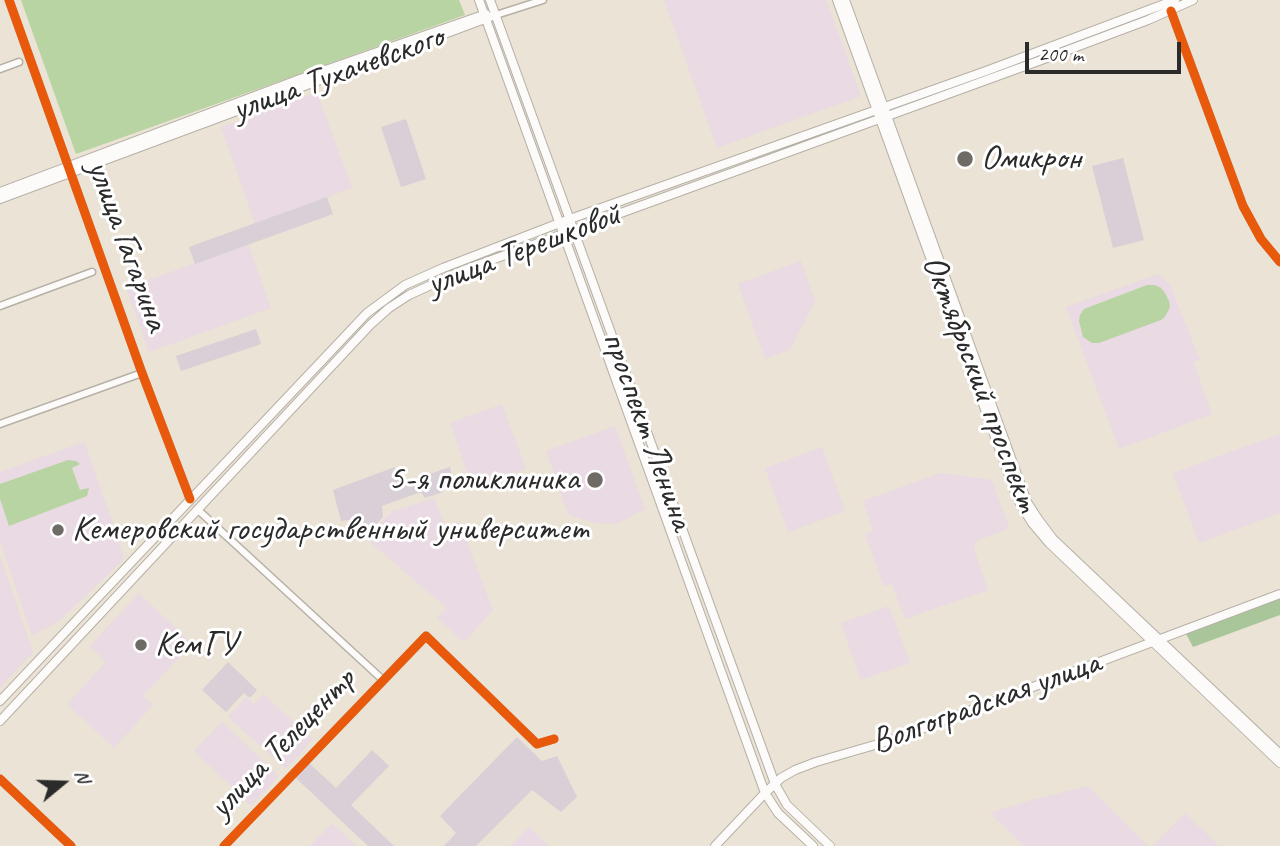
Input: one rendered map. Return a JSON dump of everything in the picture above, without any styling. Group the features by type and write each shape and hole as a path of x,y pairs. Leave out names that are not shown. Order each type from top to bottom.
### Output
{"main road":[{"name":"проспект Ленина","path":"479,0 765,793 778,813 813,846"},
{"name":"проспект Ленина","path":"490,0 775,784 787,805 830,846"},
{"name":"Октябрьский проспект","path":"837,0 1027,502 1053,539 1280,763"},
{"name":"Октябрьский проспект","path":"845,0 881,113"},
{"name":"улица Терешковой","path":"0,721 370,325 409,295 464,270 1175,0"},
{"name":"улица Терешковой","path":"0,701 360,320 384,299 414,280 570,219 1036,62 1171,11 1193,0"},
{"name":"улица Тухачевского","path":"0,199 300,79 485,16 496,15"},
{"name":"улица Тухачевского","path":"0,192 70,170"},
{"path":"627,411 634,412 646,428"},
{"name":"улица Гагарина","path":"190,499 197,509"},
{"name":"Волгоградская улица","path":"715,846 765,793 795,770 892,740 1280,594"},
{"name":"Октябрьский проспект","path":"1155,641 1280,754"}],"street":[{"name":"улица Гагарина","path":"9,0 142,373 190,499"},
{"path":"496,15 543,0"},
{"path":"1171,11 1243,206 1261,239 1280,262"},
{"path":"0,69 19,62"},
{"path":"0,306 92,272"},
{"path":"0,424 142,373"},
{"name":"улица Гагарина","path":"197,509 383,680"},
{"path":"383,680 426,636 537,744 555,739"},
{"name":"улица Телецентр","path":"224,846 383,680"},
{"path":"0,779 71,846"}],"shaded area":[{"path":"664,0 826,0 861,96 717,148"},
{"path":"317,92 352,188 255,223 221,127"},
{"path":"406,119 426,179 401,187 381,127"},
{"path":"1123,158 1144,240 1113,248 1092,166"},
{"path":"327,197 333,214 195,264 189,247"},
{"path":"248,244 271,308 149,352 126,288"},
{"path":"801,261 815,301 790,350 765,359 738,284"},
{"path":"1158,274 1170,285 1200,360 1193,362 1212,414 1119,449 1066,307"},
{"path":"256,329 261,344 181,371 176,356"},
{"path":"502,404 526,469 473,488 450,423"},
{"name":"5-я поликлиника","path":"615,426 645,509 617,524 594,523 568,514 546,451"},
{"path":"1280,434 1280,513 1199,543 1173,473"},
{"name":"Кемеровский государственный университет","path":"84,442 124,559 58,622 32,635 0,540 0,472"},
{"path":"822,447 845,511 788,532 765,468"},
{"path":"395,467 401,484 450,467 452,477 443,482 443,492 425,498 421,492 382,506 383,517 369,531 355,519 341,521 333,490"},
{"path":"941,473 992,480 1009,528 976,541 974,549 988,590 905,619 892,584 884,586 865,534 873,531 863,501"},
{"path":"434,498 445,526 459,521 493,610 464,642 437,618 447,608 365,538 393,511"},
{"path":"0,556 33,652 0,688"},
{"path":"139,593 192,644 143,696 153,705 114,748 67,704 106,662 90,646"},
{"path":"889,606 910,663 861,680 841,623"},
{"path":"228,662 257,690 250,698 244,693 226,712 202,690"},
{"path":"263,694 313,739 286,769 228,717 246,697 254,704"},
{"path":"222,722 279,776 251,806 194,751"},
{"path":"517,737 542,761 557,756 577,797 561,812 532,790 476,846 444,846 456,833 440,816"},
{"path":"372,750 389,766 351,805 394,846 368,846 296,778 309,763 336,788"},
{"path":"1088,786 1148,846 1024,846 990,813 1028,801"},
{"path":"1185,813 1219,846 1153,846"},
{"path":"332,823 356,846 310,846"},
{"path":"529,827 549,846 511,846"}],"green space":[{"path":"21,0 459,0 465,15 76,154"},
{"path":"1147,285 1155,285 1165,293 1170,307 1165,317 1099,343 1092,343 1083,337 1079,321 1084,309"},
{"path":"68,460 80,464 72,468 80,490 89,488 87,496 9,526 0,499 0,484"},
{"path":"1280,596 1280,615 1193,647 1185,632"}],"cycle path":[{"path":"9,0 142,373 190,499"},
{"path":"1171,11 1243,206 1261,239 1280,262"},
{"path":"224,846 426,636 537,744 554,739"},
{"path":"0,779 71,846"}],"place":[{"name":"Омикрон","path":"965,159"},
{"name":"5-я поликлиника","path":"595,480"},
{"name":"Кемеровский государственный университет","path":"58,530"},
{"name":"КемГУ","path":"141,645"}]}
